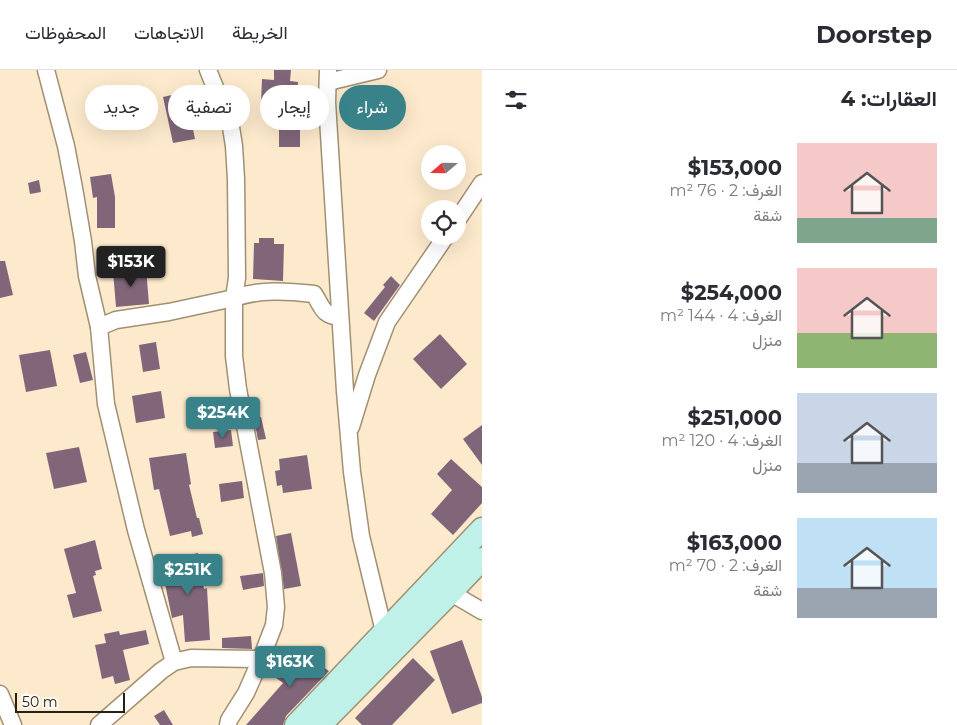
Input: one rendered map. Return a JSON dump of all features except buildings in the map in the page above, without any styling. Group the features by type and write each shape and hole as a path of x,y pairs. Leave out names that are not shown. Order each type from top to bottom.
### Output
{"main road":[{"path":"320,725 387,643 431,581 482,529"},
{"path":"296,725 387,643 450,593 482,559"}],"street":[{"path":"46,70 66,146 83,241 87,276 99,327 106,404 136,530 174,662"},
{"path":"208,70 231,127 234,146 237,278 234,298 234,356 238,389 273,573 276,607 274,625 261,659 246,693 229,720 228,725"},
{"path":"378,70 328,76 327,102 340,317 352,472 361,536 387,643"},
{"path":"466,207 482,183"},
{"path":"348,434 367,374 387,322 440,245"},
{"path":"99,327 116,320 169,312 256,293 296,292 314,294 322,310 329,316 340,317"},
{"path":"431,581 482,611"},
{"path":"99,725 174,662 191,658 261,659"},
{"path":"0,694 13,725"}]}
